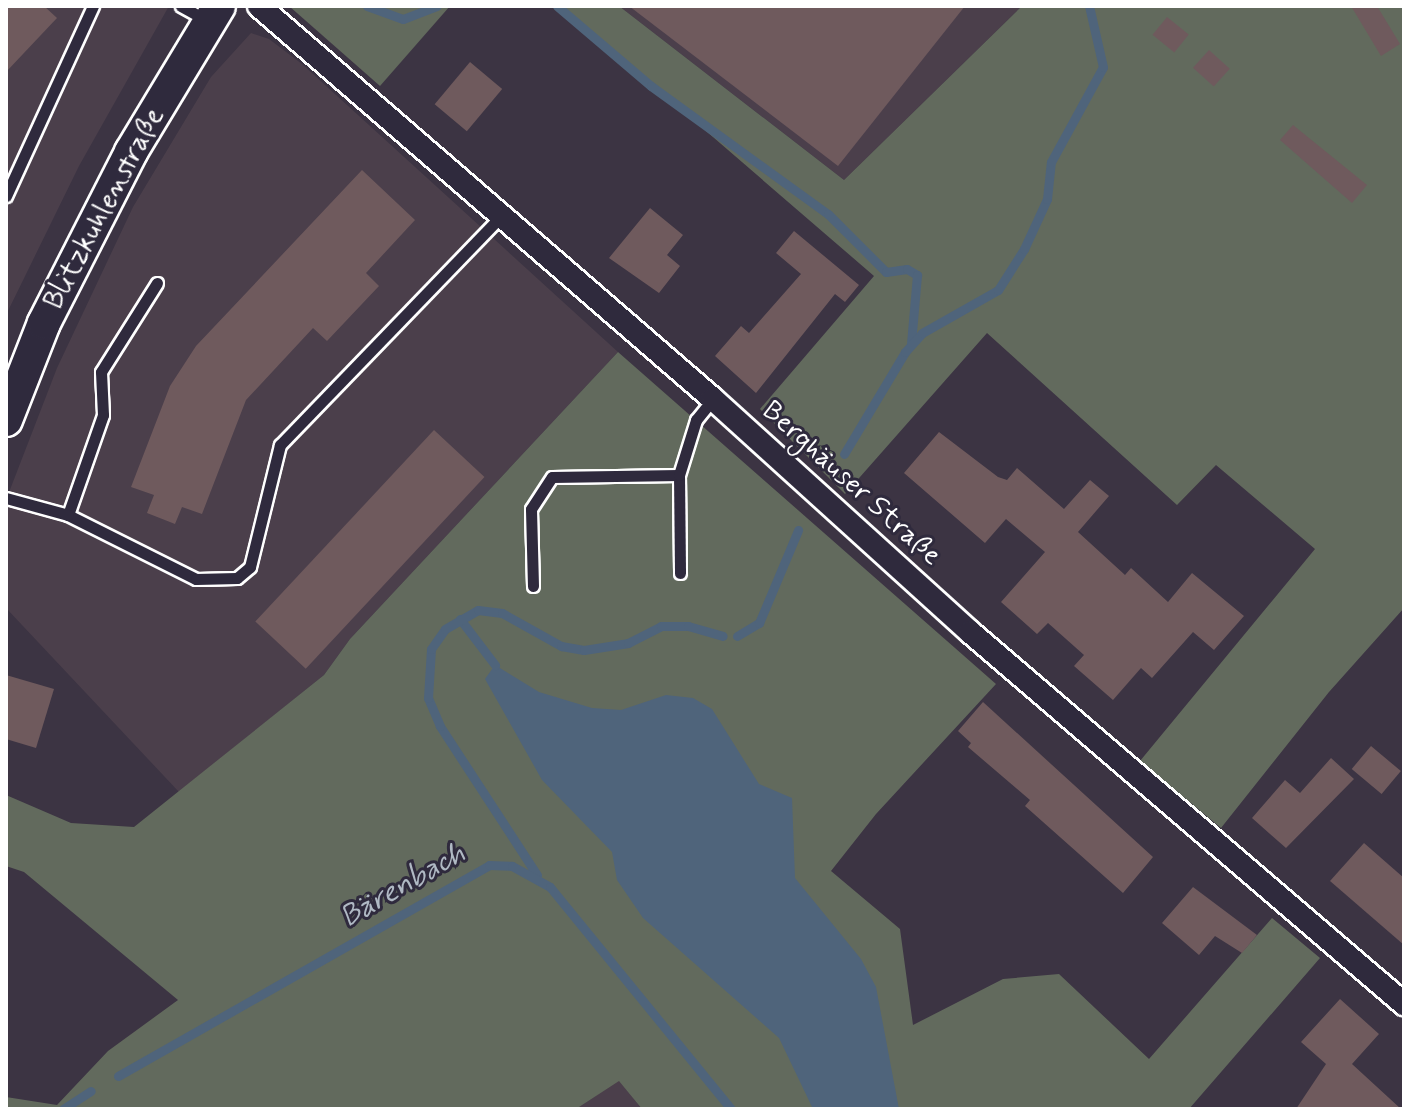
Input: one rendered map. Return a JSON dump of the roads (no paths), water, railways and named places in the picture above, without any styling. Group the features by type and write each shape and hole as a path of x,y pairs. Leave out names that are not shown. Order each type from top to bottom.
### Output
{"main road":[{"name":"Blitzkuhlenstraße","path":"6,420 44,323 131,152 214,14"}],"street":[{"name":"Berghäuser Straße","path":"259,6 713,399 970,632 1404,1004"}],"lane":[{"path":"6,196 93,6"},
{"path":"181,6 214,14"},
{"path":"6,498 68,515 196,579 237,578 250,567 280,445 503,215"},
{"path":"68,515 103,415 101,372 157,283"},
{"path":"680,573 679,475 696,420 713,399"},
{"path":"533,586 531,509 552,477 679,475"}],"water":[{"path":"495,665 539,692 592,708 621,710 666,695 693,698 712,709 759,784 792,798 795,878 861,959 876,987 899,1109 813,1109 779,1038 643,918 617,880 612,852 542,780 485,679"}],"waterway":[{"path":"367,6 403,19 437,6"},
{"path":"557,6 651,86 828,214 886,272 907,269 917,275 911,344"},
{"path":"844,454 905,352 922,333 998,290 1024,249 1047,199 1051,162 1103,67 1089,6"},
{"path":"737,636 759,623 798,530"},
{"path":"537,875 440,726 428,698 431,649 445,629 478,610 502,613 561,646 584,650 628,643 661,626 688,626 723,636"},
{"path":"460,619 495,665"},
{"name":"Bärenbach","path":"118,1076 489,865 512,866 550,887 731,1109"},
{"name":"Bärenbach","path":"63,1109 91,1091"}]}
